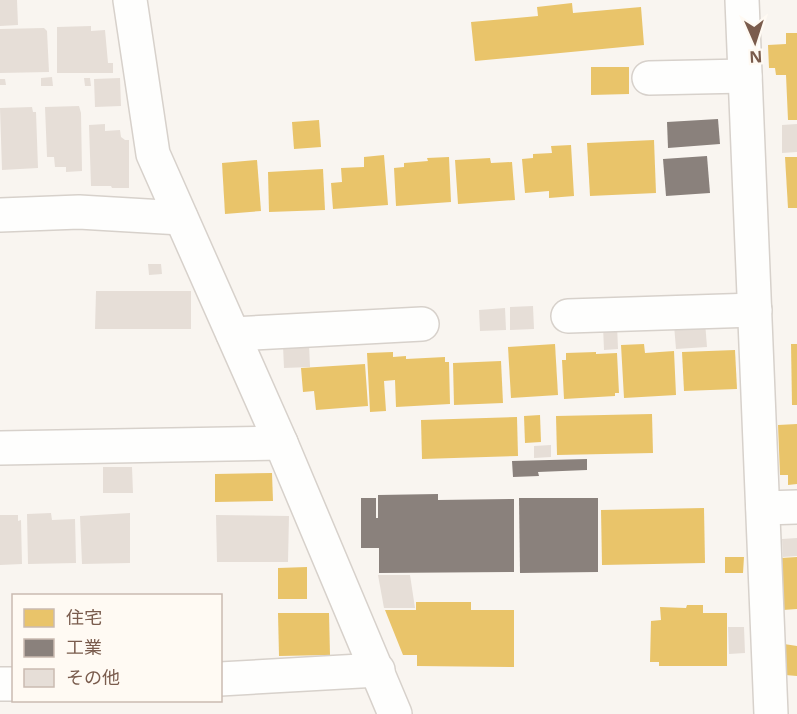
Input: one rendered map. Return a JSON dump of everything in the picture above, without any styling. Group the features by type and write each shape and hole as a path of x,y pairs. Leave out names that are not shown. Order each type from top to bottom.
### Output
{"street":[{"path":"130,0 153,154 281,443 395,714"},
{"path":"742,0 771,714"},
{"path":"648,78 745,76"},
{"path":"0,214 79,212 181,218"},
{"path":"568,316 755,310"},
{"path":"232,334 422,324"},
{"path":"0,448 281,443"},
{"path":"763,508 797,507"},
{"path":"222,679 378,670"}],"building: 住宅":[{"path":"572,3 573,13 641,7 644,45 475,61 471,22 538,16 537,7"},
{"path":"786,33 797,33 797,120 788,120 786,75 776,75 775,68 769,68 768,45 786,44"},
{"path":"591,67 629,67 629,94 591,95"},
{"path":"319,120 321,147 294,149 292,122"},
{"path":"654,140 656,193 590,196 587,143"},
{"path":"571,145 574,196 549,198 549,191 525,193 522,159 533,158 533,154 552,153 551,146"},
{"path":"384,155 388,205 333,209 331,183 342,182 341,168 364,167 364,157"},
{"path":"449,157 451,202 396,206 394,168 404,167 404,163 428,161 427,158"},
{"path":"785,157 797,157 797,208 788,208"},
{"path":"490,158 491,163 512,162 515,200 458,204 455,160"},
{"path":"257,160 261,211 225,214 222,163"},
{"path":"323,169 325,210 269,212 268,172"},
{"path":"555,344 558,395 511,398 508,347"},
{"path":"644,344 645,353 674,351 676,395 624,398 621,345"},
{"path":"791,344 797,344 797,405 792,405"},
{"path":"735,350 737,389 684,391 682,352"},
{"path":"393,352 393,357 406,356 406,359 445,357 445,362 449,362 450,404 396,407 395,380 384,381 386,411 370,412 367,353"},
{"path":"596,352 596,354 617,353 619,393 615,393 615,396 564,399 562,360 566,360 566,353"},
{"path":"501,361 503,403 454,405 453,363"},
{"path":"365,364 368,406 316,410 314,391 303,392 301,368"},
{"path":"652,414 653,453 557,455 556,416"},
{"path":"540,415 541,442 525,443 524,416"},
{"path":"517,417 518,456 422,459 421,420"},
{"path":"797,424 797,484 788,485 788,475 780,475 778,425"},
{"path":"272,473 273,501 215,502 215,474"},
{"path":"704,508 705,563 602,565 601,510"},
{"path":"725,557 744,557 743,573 725,573"},
{"path":"797,557 797,609 783,610 781,558"},
{"path":"307,567 307,599 278,599 278,568"},
{"path":"416,602 471,602 471,610 514,610 514,667 417,666 417,655 403,655 385,610 416,610"},
{"path":"687,605 703,605 703,613 727,613 727,666 659,666 659,662 650,662 651,621 661,620 660,607 686,608"},
{"path":"278,613 329,613 330,655 279,656"},
{"path":"784,644 797,646 797,676 785,675"}],"building: 工業":[{"path":"718,119 720,144 668,148 667,122"},
{"path":"707,156 710,193 666,196 663,159"},
{"path":"587,459 587,470 538,472 539,476 513,477 512,461"},
{"path":"438,494 438,500 514,499 514,572 379,573 379,548 361,548 361,498 376,498 376,518 378,518 378,495"},
{"path":"519,498 598,498 598,572 520,573"}],"building: その他":[{"path":"0,0 17,0 18,25 0,26"},
{"path":"91,26 91,31 105,30 108,63 113,63 113,73 57,73 57,27"},
{"path":"44,28 47,31 49,72 0,73 0,29"},
{"path":"52,77 53,86 41,86 41,78"},
{"path":"84,78 90,78 91,86 85,86"},
{"path":"120,78 121,106 95,107 94,79"},
{"path":"0,79 5,79 6,85 0,85"},
{"path":"79,106 82,171 66,172 66,167 55,167 54,157 47,157 45,107"},
{"path":"32,107 33,112 36,112 38,168 2,170 0,108"},
{"path":"105,124 105,131 120,130 121,137 129,140 129,188 91,186 89,125"},
{"path":"797,124 797,152 782,153 782,125"},
{"path":"148,264 161,264 162,274 149,275"},
{"path":"96,291 191,291 191,329 95,329"},
{"path":"533,306 534,329 510,330 510,307"},
{"path":"505,308 506,330 480,331 479,310"},
{"path":"705,322 707,347 676,349 674,325"},
{"path":"617,325 618,349 604,350 603,326"},
{"path":"309,344 310,367 284,368 283,346"},
{"path":"551,445 551,457 534,458 534,446"},
{"path":"103,467 132,467 133,493 103,493"},
{"path":"51,513 52,520 75,519 76,563 28,564 27,514"},
{"path":"130,513 130,563 82,564 80,516"},
{"path":"0,515 18,515 18,521 21,520 22,564 0,565"},
{"path":"216,515 289,516 288,562 217,562"},
{"path":"797,538 797,556 783,557 782,539"},
{"path":"378,575 410,575 415,608 384,608"},
{"path":"728,627 744,627 745,653 729,654"}]}
